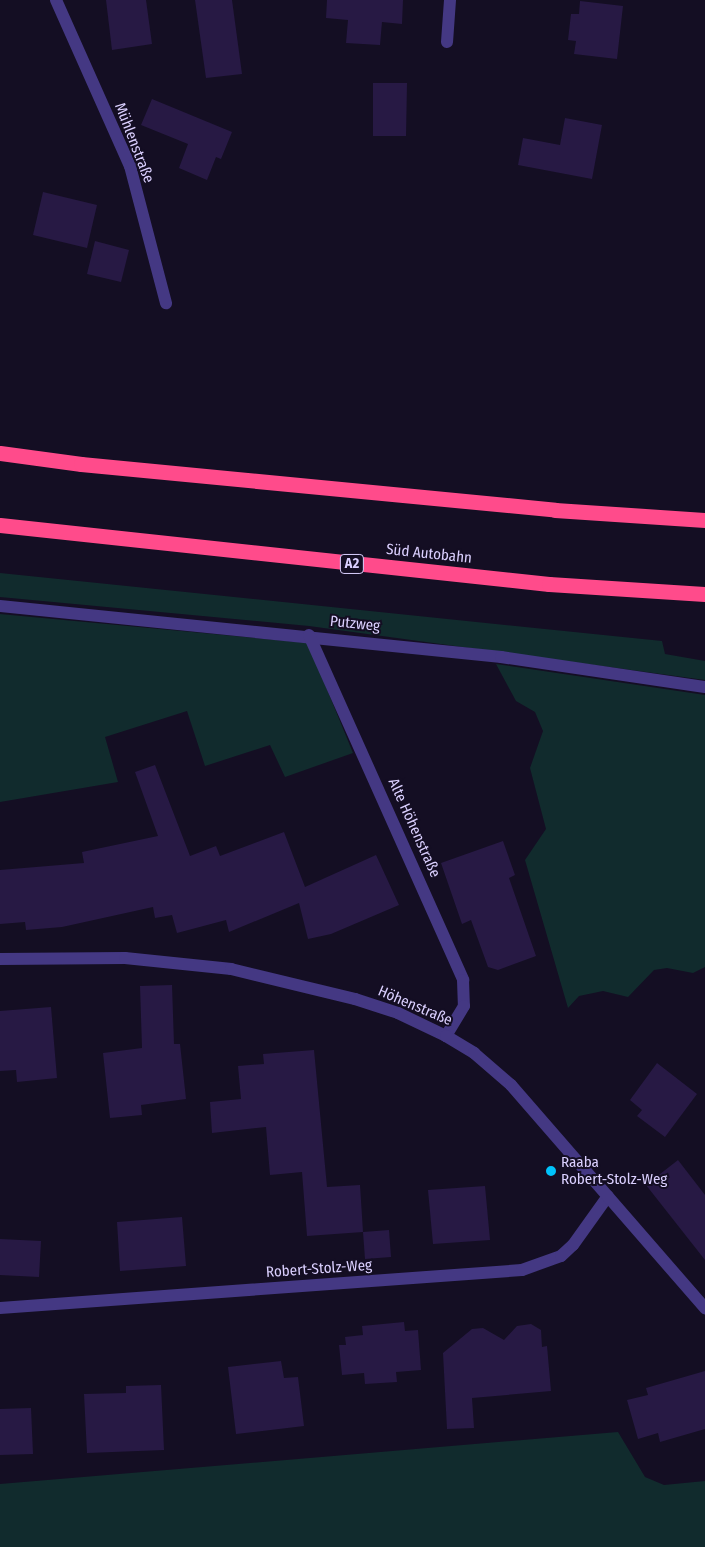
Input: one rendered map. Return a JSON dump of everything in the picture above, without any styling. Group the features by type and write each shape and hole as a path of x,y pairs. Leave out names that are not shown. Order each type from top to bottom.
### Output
{"highway":[{"path":"0,453 80,464 555,510 705,520"},
{"name":"Süd Autobahn","path":"0,526 549,584 705,594"}],"street":[{"name":"Mühlenstraße","path":"56,0 130,166 166,302"},
{"path":"446,42 450,0"},
{"name":"Putzweg","path":"0,606 308,635 501,657 705,686"},
{"name":"Alte Höhenstraße","path":"308,635 458,966 465,994 464,1006 446,1036"},
{"name":"Höhenstraße","path":"0,959 125,958 231,969 355,999 398,1013 446,1036 474,1053 506,1080 705,1308"},
{"name":"Robert-Stolz-Weg","path":"0,1308 522,1270 561,1256 573,1245 608,1196"}],"green space":[{"path":"0,573 662,641 665,654 705,661 705,680 309,626 0,597"},
{"path":"0,614 308,643 353,753 285,777 270,745 205,766 187,711 105,737 118,782 0,802"},
{"path":"496,664 705,695 705,967 693,973 667,968 654,970 628,997 603,991 579,996 568,1008 525,860 546,829 530,768 543,731 535,712 516,701"},
{"path":"618,1432 645,1477 664,1485 705,1481 705,1547 0,1547 0,1484"}],"building":[{"path":"106,0 146,0 152,44 112,50"},
{"path":"195,0 232,0 242,74 206,78"},
{"path":"327,0 403,0 402,24 382,22 380,45 346,43 348,20 326,18"},
{"path":"580,1 623,6 617,59 574,54 576,41 568,40 571,14 579,14"},
{"path":"373,83 407,83 406,136 373,136"},
{"path":"152,99 232,132 221,159 216,157 207,180 179,168 188,144 141,125"},
{"path":"565,118 602,125 592,179 518,165 523,138 560,145"},
{"path":"43,192 97,205 87,248 33,235"},
{"path":"95,241 129,250 121,282 87,274"},
{"path":"155,765 190,856 216,846 220,856 284,832 305,887 376,855 399,905 331,934 308,939 299,903 229,932 226,920 177,933 172,915 155,918 153,907 62,927 26,930 25,922 0,924 0,870 84,863 82,852 158,836 135,772"},
{"path":"503,841 515,875 509,878 536,956 498,970 488,967 471,920 462,924 441,863"},
{"path":"172,985 174,1044 180,1044 186,1099 141,1105 142,1115 110,1118 103,1053 142,1048 140,986"},
{"path":"51,1007 57,1078 17,1082 16,1070 0,1071 0,1011"},
{"path":"314,1050 327,1187 360,1185 363,1232 307,1236 302,1172 270,1175 266,1127 212,1133 210,1102 241,1099 238,1066 264,1064 263,1054"},
{"path":"657,1063 697,1094 665,1137 637,1116 642,1110 630,1100"},
{"path":"678,1160 705,1195 705,1260 646,1185"},
{"path":"485,1186 490,1240 433,1244 428,1190"},
{"path":"182,1217 186,1266 120,1271 117,1222"},
{"path":"389,1230 391,1257 365,1259 363,1232"},
{"path":"0,1239 41,1241 39,1277 0,1275"},
{"path":"404,1322 405,1331 418,1330 421,1370 396,1372 397,1382 365,1384 364,1373 342,1375 339,1345 346,1345 345,1337 363,1335 362,1326"},
{"path":"531,1324 541,1330 542,1347 547,1346 551,1391 472,1398 474,1428 447,1429 443,1353 472,1329 483,1328 504,1340 517,1326"},
{"path":"281,1361 284,1378 298,1377 304,1426 236,1434 228,1367"},
{"path":"705,1371 705,1429 660,1442 658,1433 638,1439 627,1400 648,1395 646,1388"},
{"path":"161,1385 164,1450 87,1453 84,1394 126,1393 126,1386"},
{"path":"31,1408 33,1454 0,1455 0,1409"}],"place":[{"name":"Raaba Robert-Stolz-Weg","path":"551,1171"}]}
